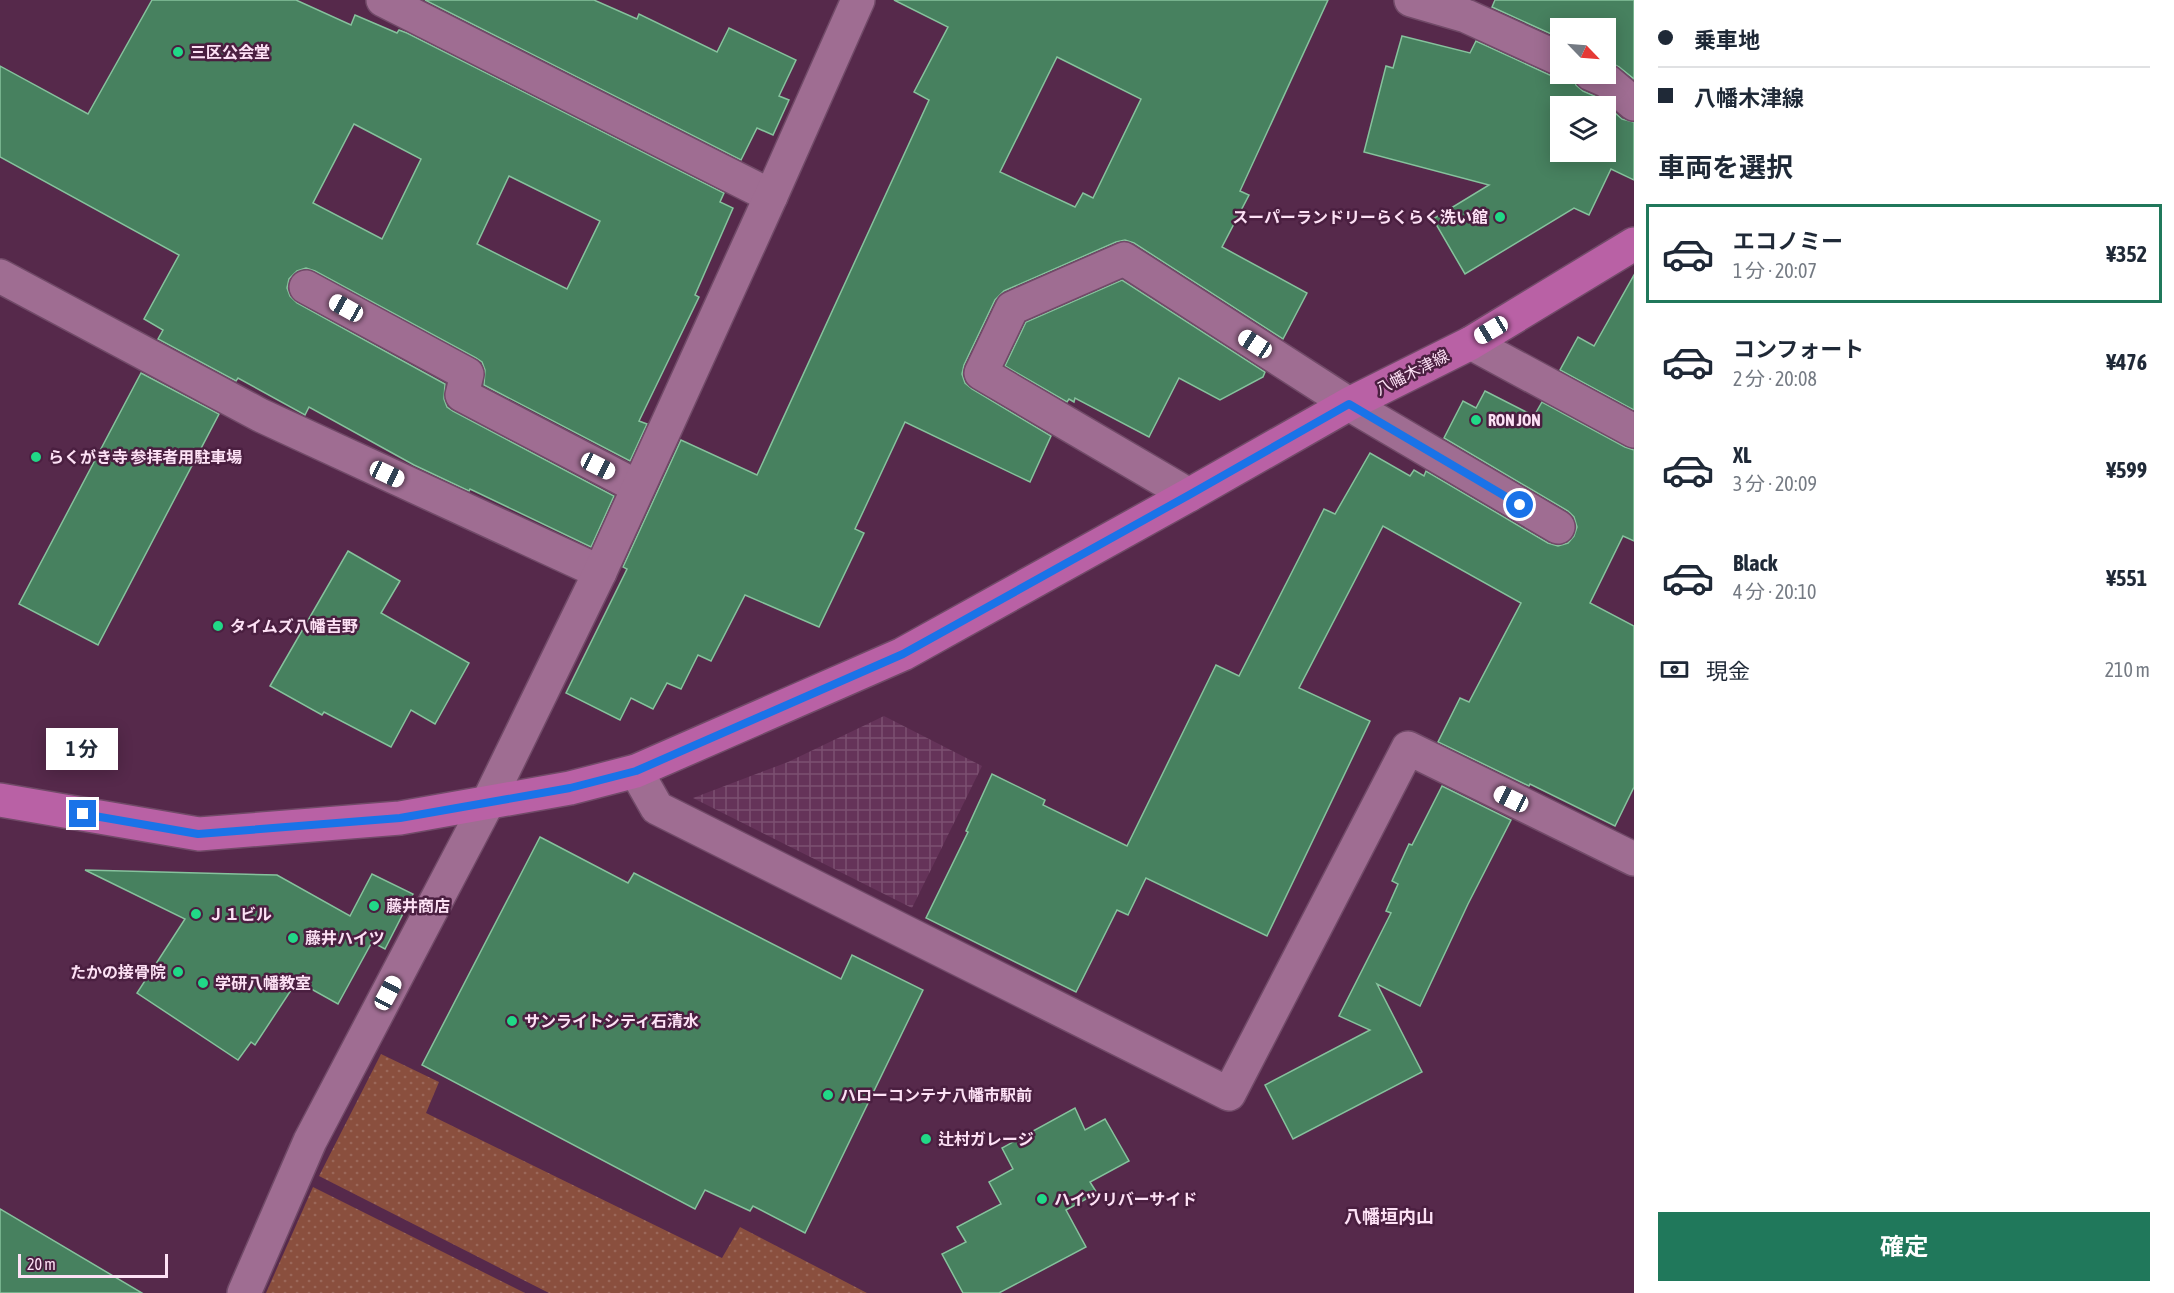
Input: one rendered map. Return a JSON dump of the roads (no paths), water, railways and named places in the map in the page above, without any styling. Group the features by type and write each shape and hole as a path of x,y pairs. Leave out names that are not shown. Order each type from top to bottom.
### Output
{"main road":[{"name":"八幡木津線","path":"0,800 198,834 400,818 570,788 636,771 903,654 1349,404 1471,343 1634,244"}],"street":[{"path":"383,0 771,196"},
{"path":"244,1293 310,1141 488,802 600,572 858,0"},
{"path":"1412,0 1455,6 1466,16 1550,54"},
{"path":"1611,84 1634,104"},
{"path":"1189,495 981,373 1012,308 1124,259 1349,404 1558,527"},
{"path":"0,276 260,415 600,572"},
{"path":"306,286 467,374 462,395 638,487"},
{"path":"1471,343 1634,430"},
{"path":"636,771 657,808 1229,1094 1408,748 1634,859"}],"place":[{"name":"三区公会堂","path":"178,52"},
{"name":"スーパーランドリーらくらく洗い館","path":"1500,217"},
{"name":"RON JON","path":"1476,420"},
{"name":"らくがき寺 参拝者用駐車場","path":"36,457"},
{"name":"タイムズ八幡吉野","path":"218,626"},
{"name":"藤井商店","path":"374,906"},
{"name":"Ｊ１ビル","path":"196,914"},
{"name":"藤井ハイツ","path":"293,938"},
{"name":"たかの接骨院","path":"178,972"},
{"name":"学研八幡教室","path":"203,983"},
{"name":"サンライトシティ石清水","path":"512,1021"},
{"name":"ハローコンテナ八幡市駅前","path":"828,1095"},
{"name":"辻村ガレージ","path":"926,1139"},
{"name":"ハイツリバーサイド","path":"1042,1199"}],"district":[{"name":"八幡垣内山","path":"1389,1217"}]}
